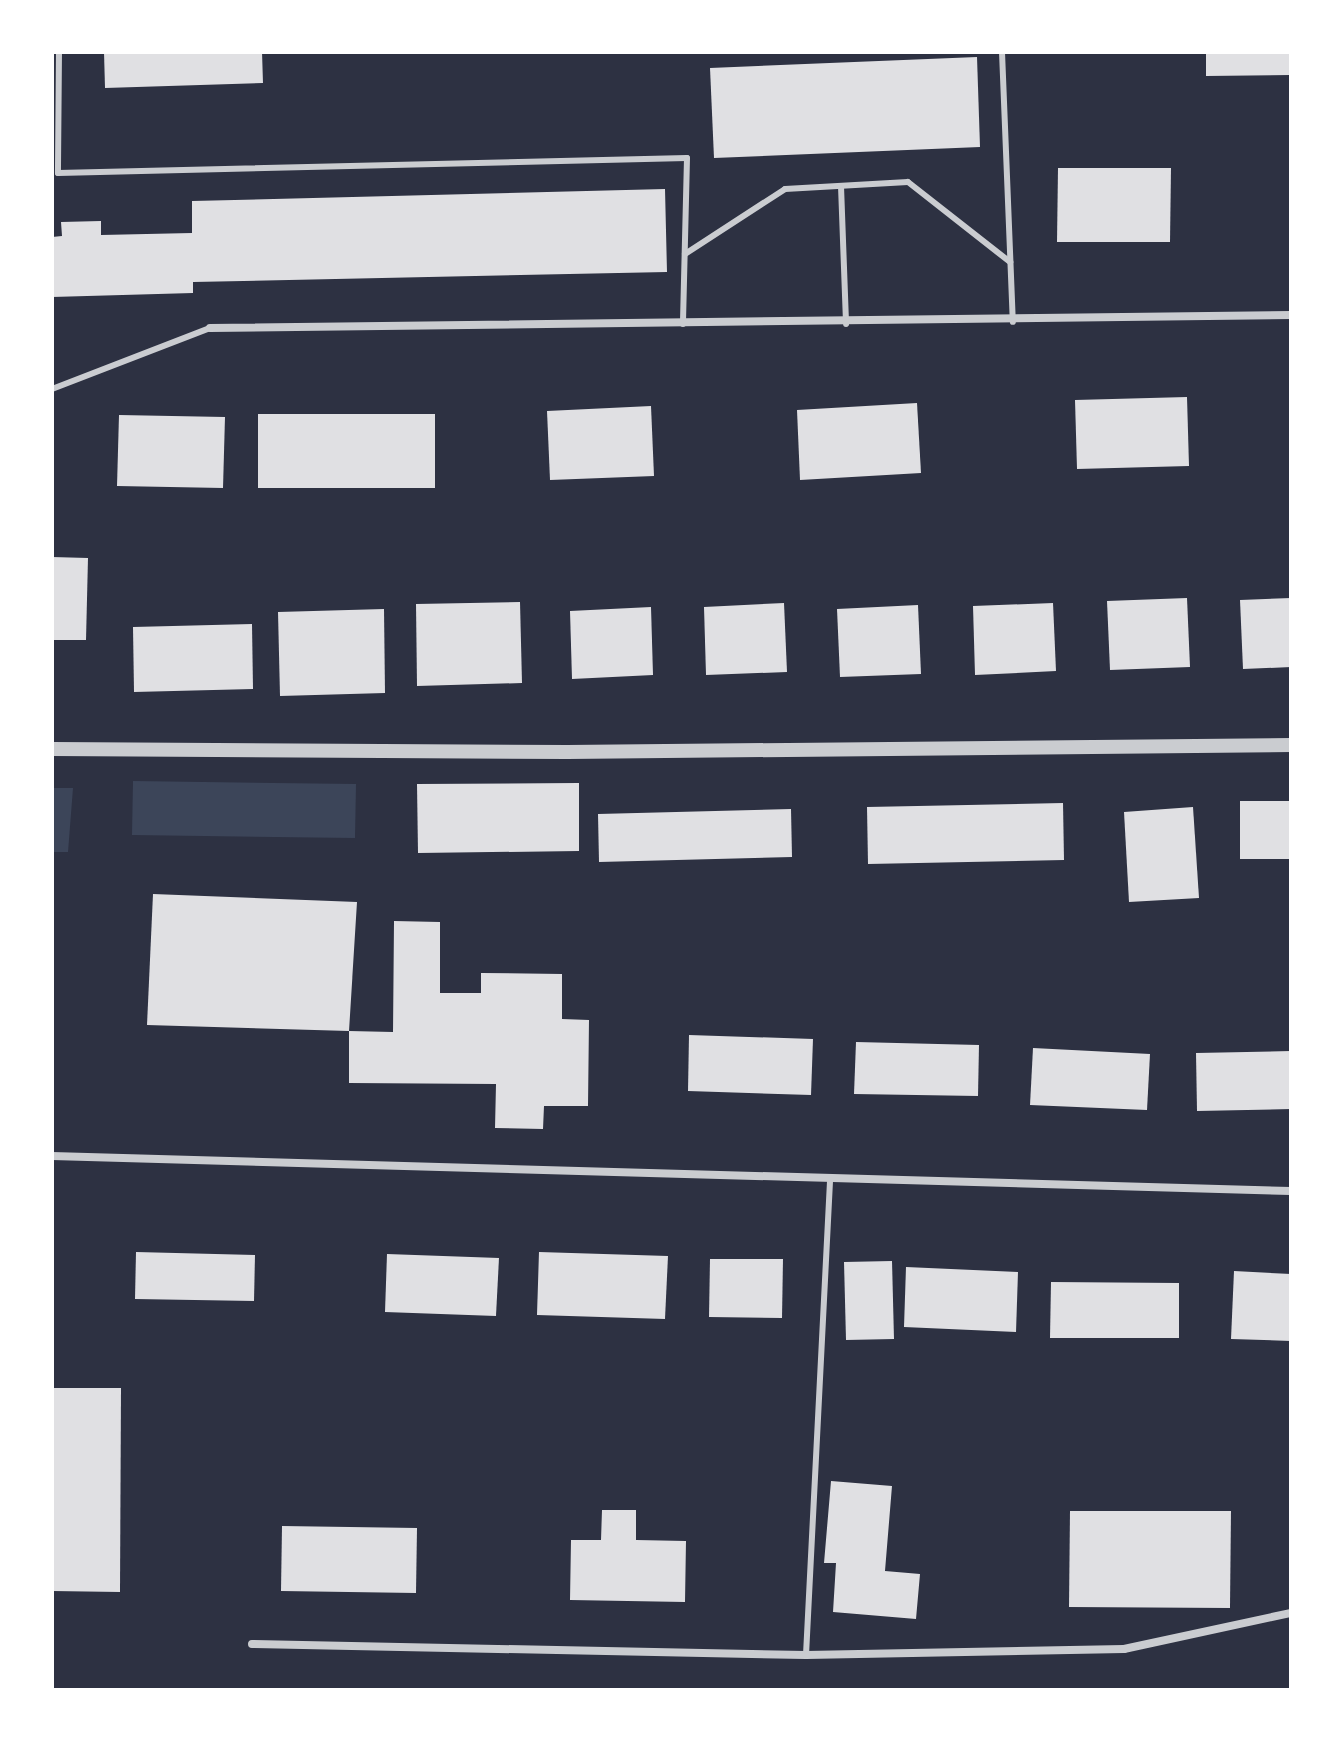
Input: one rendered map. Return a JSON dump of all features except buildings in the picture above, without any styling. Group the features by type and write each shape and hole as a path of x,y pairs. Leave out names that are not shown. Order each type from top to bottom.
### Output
{"street":[{"path":"210,328 1013,322 1291,315"},
{"path":"52,749 583,752 1291,745"},
{"path":"52,1156 1291,1191"},
{"path":"252,1644 806,1655 1124,1649 1291,1613"}],"lane":[{"path":"59,52 58,173 687,158 683,325"},
{"path":"1002,52 1013,322"},
{"path":"685,254 785,189 908,182 1010,262"},
{"path":"841,186 846,324"},
{"path":"52,389 210,328"},
{"path":"806,1655 830,1179"}],"shaded area":[{"path":"133,781 356,784 355,838 132,835"},
{"path":"52,788 73,788 68,852 52,852"}]}
